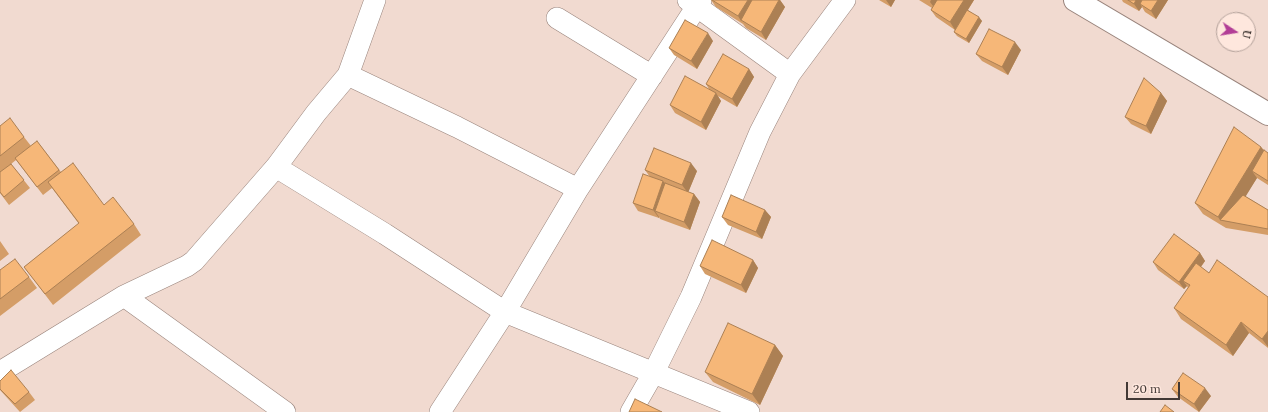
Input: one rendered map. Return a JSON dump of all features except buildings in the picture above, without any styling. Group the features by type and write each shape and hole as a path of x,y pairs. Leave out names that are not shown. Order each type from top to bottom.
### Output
{"main road":[{"path":"1075,0 1268,114"}],"street":[{"path":"0,372 124,296 187,266 276,167 316,113 348,75 375,0"},
{"path":"632,412 654,372 691,297 760,132 790,74 845,0"},
{"path":"440,412 505,312 578,189 652,76 695,2 790,74"},
{"path":"558,18 652,76"},
{"path":"348,75 457,127 578,189"},
{"path":"276,167 385,234 505,312 749,412"},
{"path":"124,296 285,412"}]}
